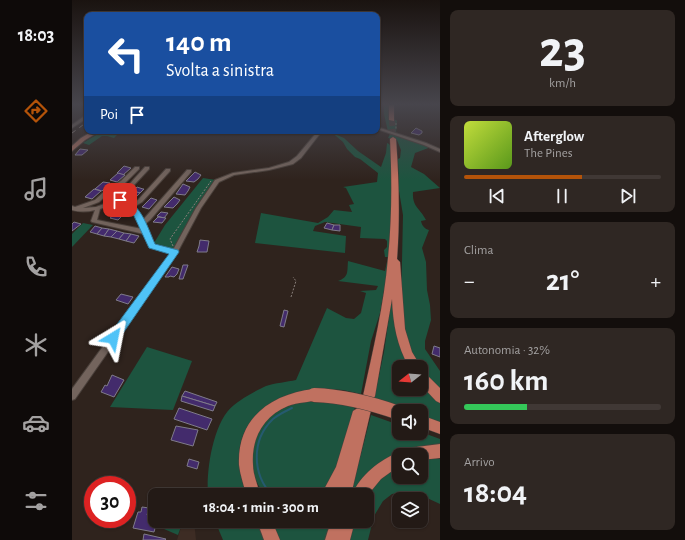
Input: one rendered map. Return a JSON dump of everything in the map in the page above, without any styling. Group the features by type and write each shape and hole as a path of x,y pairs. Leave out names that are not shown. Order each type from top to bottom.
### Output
{"highway":[{"path":"369,396 388,300 394,241 396,188 393,140"},
{"path":"394,241 398,279 398,324 402,343 410,360"},
{"path":"428,384 440,397"},
{"path":"253,488 247,472 246,455 249,438 259,421 268,410 280,403 296,397 314,395 341,396 392,411"},
{"path":"334,488 344,464 357,414 365,410 346,488"},
{"path":"428,453 440,451"},
{"path":"365,488 375,475 392,464"},
{"path":"267,528 272,540"},
{"path":"333,540 336,528"},
{"path":"342,540 346,528"}],"main road":[{"path":"72,149 83,139 92,134"}],"street":[{"path":"384,130 425,144 440,151"},
{"path":"72,396 175,252 199,208 218,180 233,174 269,169 291,163 299,157 318,134"},
{"path":"73,209 96,201 110,189 123,182 138,168"},
{"path":"73,209 82,211 98,208 117,200 147,168"},
{"path":"132,206 140,201 168,170"},
{"path":"142,224 189,171"},
{"path":"117,200 125,201 132,206 138,215 152,246 175,252"},
{"path":"98,208 94,221 145,232"},
{"path":"76,216 82,211"}],"path":[{"path":"175,252 170,239 210,181 218,180"},
{"path":"291,298 296,281 294,277"}],"shaded area":[{"path":"181,528 195,528 196,540 177,540"}],"green space":[{"path":"388,130 396,130 396,134 388,132"},
{"path":"98,134 118,134 114,138 102,136 89,145 83,143"},
{"path":"334,134 344,138 358,151 381,167 386,153 387,143 391,147 392,207 387,273 380,313 371,341 361,394 343,390 314,388 313,391 293,395 275,402 260,411 249,424 242,438 239,455 241,474 245,488 208,488 208,473 212,447 221,422 227,412 241,400 266,386 296,380 327,308 346,318 354,319 361,313 366,293 360,291 376,290 378,286 338,281 346,276 348,261 385,271 388,257 385,257 384,250 387,247 387,241 385,239 360,238 361,227 325,222 315,226 313,231 346,236 345,253 255,243 261,213 318,223 328,217 334,210 352,212 349,205 354,204 346,188 343,187 377,182 378,173 360,159 355,157 347,149 343,142"},
{"path":"390,134 431,147 415,153 411,167 424,174 440,188 413,192 413,197 415,204 426,220 421,221 422,224 429,230 422,248 426,262 427,290 431,320 425,341 425,349 440,371 440,395 428,382 428,360 416,360 407,349 401,308 403,215 399,191 398,159 400,158 401,150 397,140 388,138"},
{"path":"203,178 216,180 174,249 154,243 165,225"},
{"path":"83,223 93,225 72,247 72,234"},
{"path":"391,303 395,303 398,341 407,360 392,360 392,396 428,396 428,390 440,403 440,426 428,419 428,404 392,405 374,399 384,352"},
{"path":"147,347 192,361 173,410 110,407"},
{"path":"310,400 311,402 337,403 355,407 337,466 325,488 260,488 252,466 254,444 258,434 270,417 289,406"},
{"path":"371,415 392,422 392,440 428,440 428,435 440,439 440,448 428,450 428,448 392,448 392,462 363,488 352,488"},
{"path":"440,459 440,504 428,498 428,492 392,492 392,494 383,501 374,516 374,488 372,488 378,481 392,471 392,484 428,484 428,460"},
{"path":"162,528 180,528 178,535"},
{"path":"218,528 262,528 267,540 223,540"},
{"path":"270,528 329,528 326,540 276,540"},
{"path":"351,528 371,528 368,540 347,540"}],"building":[{"path":"414,130 422,131 419,135 411,133"},
{"path":"80,149 88,150 82,155 75,155"},
{"path":"124,166 131,168 123,175 117,173"},
{"path":"195,172 201,175 198,179 194,182 186,181"},
{"path":"118,173 125,175 117,182 110,180"},
{"path":"103,182 110,183 102,191 95,189"},
{"path":"183,184 190,187 188,191 185,195 176,194"},
{"path":"137,187 144,189 140,193 133,191"},
{"path":"94,189 101,191 92,199 85,197"},
{"path":"133,191 140,193 136,197 129,196"},
{"path":"174,197 180,200 173,208 164,207"},
{"path":"151,198 157,200 149,209 142,207"},
{"path":"123,210 127,211 118,220 110,218 116,213 119,214"},
{"path":"161,212 168,213 164,218 157,216"},
{"path":"158,217 166,218 162,223 153,222"},
{"path":"74,222 81,224 72,231 72,224"},
{"path":"327,223 334,225 332,230 324,228"},
{"path":"334,225 340,225 340,231 332,230"},
{"path":"95,226 102,228 97,234 90,232"},
{"path":"102,228 109,229 104,236 97,234"},
{"path":"109,229 117,231 111,237 104,236"},
{"path":"117,231 124,233 119,239 111,237"},
{"path":"124,233 131,234 126,241 119,239"},
{"path":"131,234 139,236 134,243 126,241"},
{"path":"200,240 209,241 207,252 197,252"},
{"path":"183,265 188,265 183,279 179,279"},
{"path":"172,267 179,269 177,274 174,277 165,277"},
{"path":"121,294 133,297 128,304 116,300"},
{"path":"284,310 288,311 284,327 280,326"},
{"path":"434,346 440,348 440,357 432,354"},
{"path":"112,375 124,380 114,397 101,392 105,385 107,386"},
{"path":"185,391 217,402 215,406 182,396"},
{"path":"182,396 215,406 213,411 181,401"},
{"path":"179,408 212,419 207,430 174,419"},
{"path":"176,426 198,430 193,446 171,440"},
{"path":"189,459 199,462 197,469 187,466"},
{"path":"142,507 148,508 148,528 155,528 154,532 133,528 136,528 138,512 141,512"},
{"path":"144,534 166,539 143,540"}],"waterway":[{"path":"266,488 258,467 257,457 261,437 266,427 273,419 292,408"}],"tunnel":[{"path":"393,130 393,139"}],"railway":[{"path":"72,133 76,130"}],"route":[{"path":"113,338 175,252 152,246 138,215 132,206 125,201 120,200"}]}
